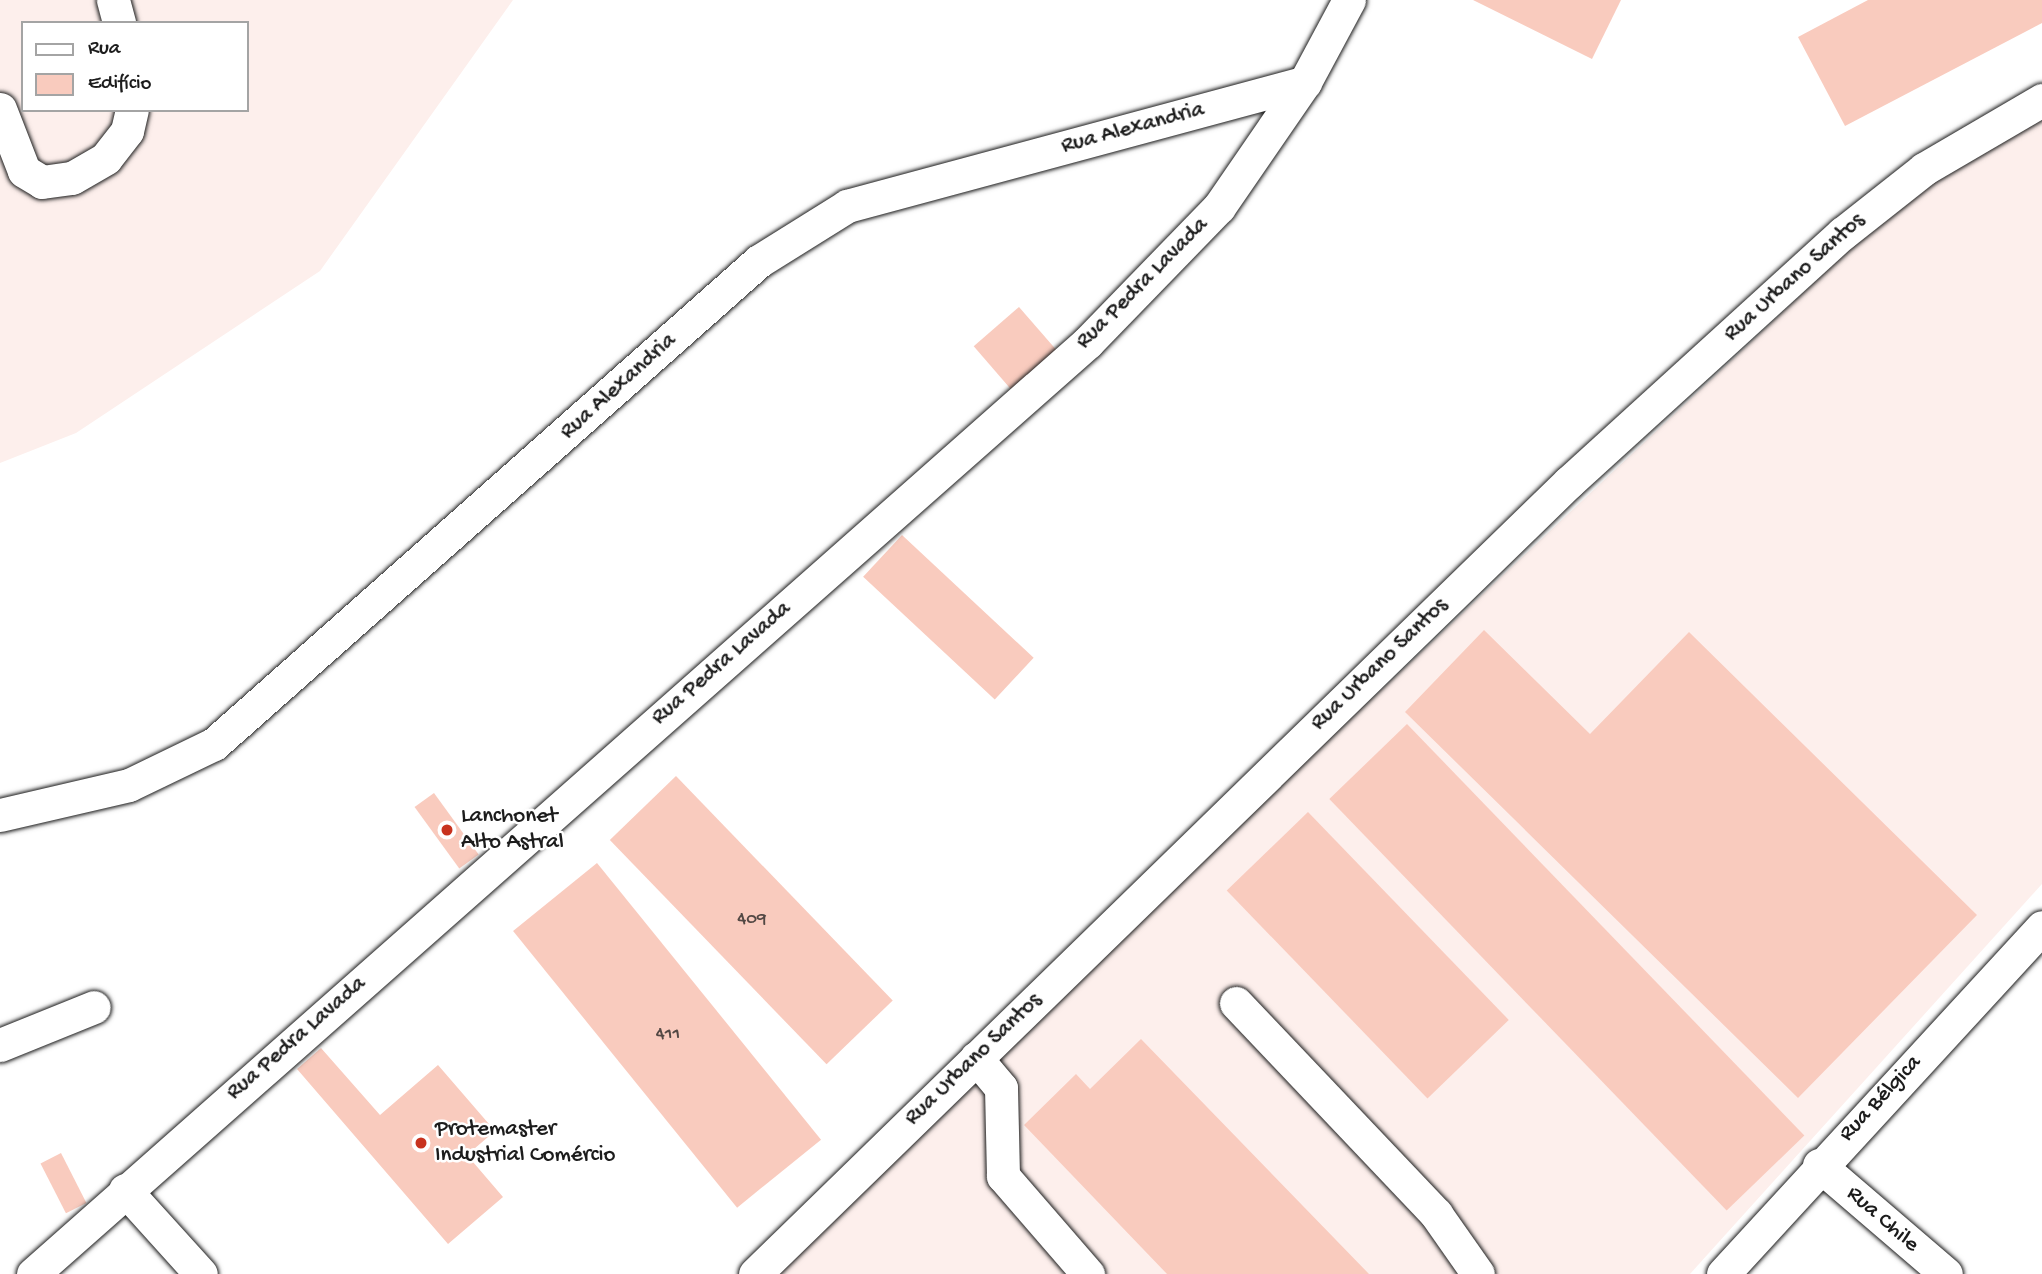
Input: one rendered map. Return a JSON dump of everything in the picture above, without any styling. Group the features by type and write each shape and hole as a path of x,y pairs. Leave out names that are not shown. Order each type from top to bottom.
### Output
{"street":[{"path":"113,0 118,21"},
{"name":"Rua Pedra Lavada","path":"33,1274 1088,342 1219,207 1306,82 1349,0"},
{"name":"Rua Alexandria","path":"0,815 129,785 214,744 759,261 847,206 1306,82"},
{"name":"Rua Urbano Santos","path":"755,1274 1569,482 1843,233 1924,169 2042,100"},
{"path":"0,109 23,172 42,182 72,178 106,158 127,131 132,112"},
{"name":"Rua Bélgica","path":"1723,1274 1819,1165 2042,927"},
{"path":"1236,1003 1436,1214 1478,1274"},
{"path":"0,1045 94,1007"},
{"path":"976,1058 1001,1088 1003,1176 1087,1274"},
{"name":"Rua Chile","path":"1819,1165 1946,1274"},
{"path":"125,1190 201,1274"}],"shaded area":[{"path":"0,0 513,0 320,271 76,433 0,463"},
{"path":"2042,112 2042,884 1690,1274 760,1274 1936,168"}],"building":[{"path":"1473,0 1621,0 1592,59"},
{"path":"1868,0 2042,0 2042,23 1845,126 1798,37"},
{"path":"1019,307 1057,351 1012,390 974,346"},
{"path":"902,535 1034,658 995,699 863,577"},
{"path":"1484,630 1590,734 1689,632 1977,915 1798,1098 1405,712"},
{"path":"1407,724 1804,1135 1727,1210 1329,799"},
{"path":"676,776 893,1000 827,1064 610,840"},
{"name":"Lanchonet Alto Astral","path":"434,793 479,854 459,869 415,807"},
{"path":"1308,812 1509,1020 1427,1098 1227,890"},
{"path":"597,863 821,1140 737,1208 513,931"},
{"path":"1141,1039 1369,1274 1167,1274 1024,1125 1076,1074 1090,1089"},
{"name":"Protemaster Industrial Comércio","path":"321,1048 380,1115 438,1065 495,1131 467,1155 503,1197 448,1244 297,1069"},
{"path":"61,1153 86,1203 66,1213 41,1163"}],"place":[{"name":"Lanchonet Alto Astral","path":"447,830"},
{"name":"Protemaster Industrial Comércio","path":"421,1143"}]}
